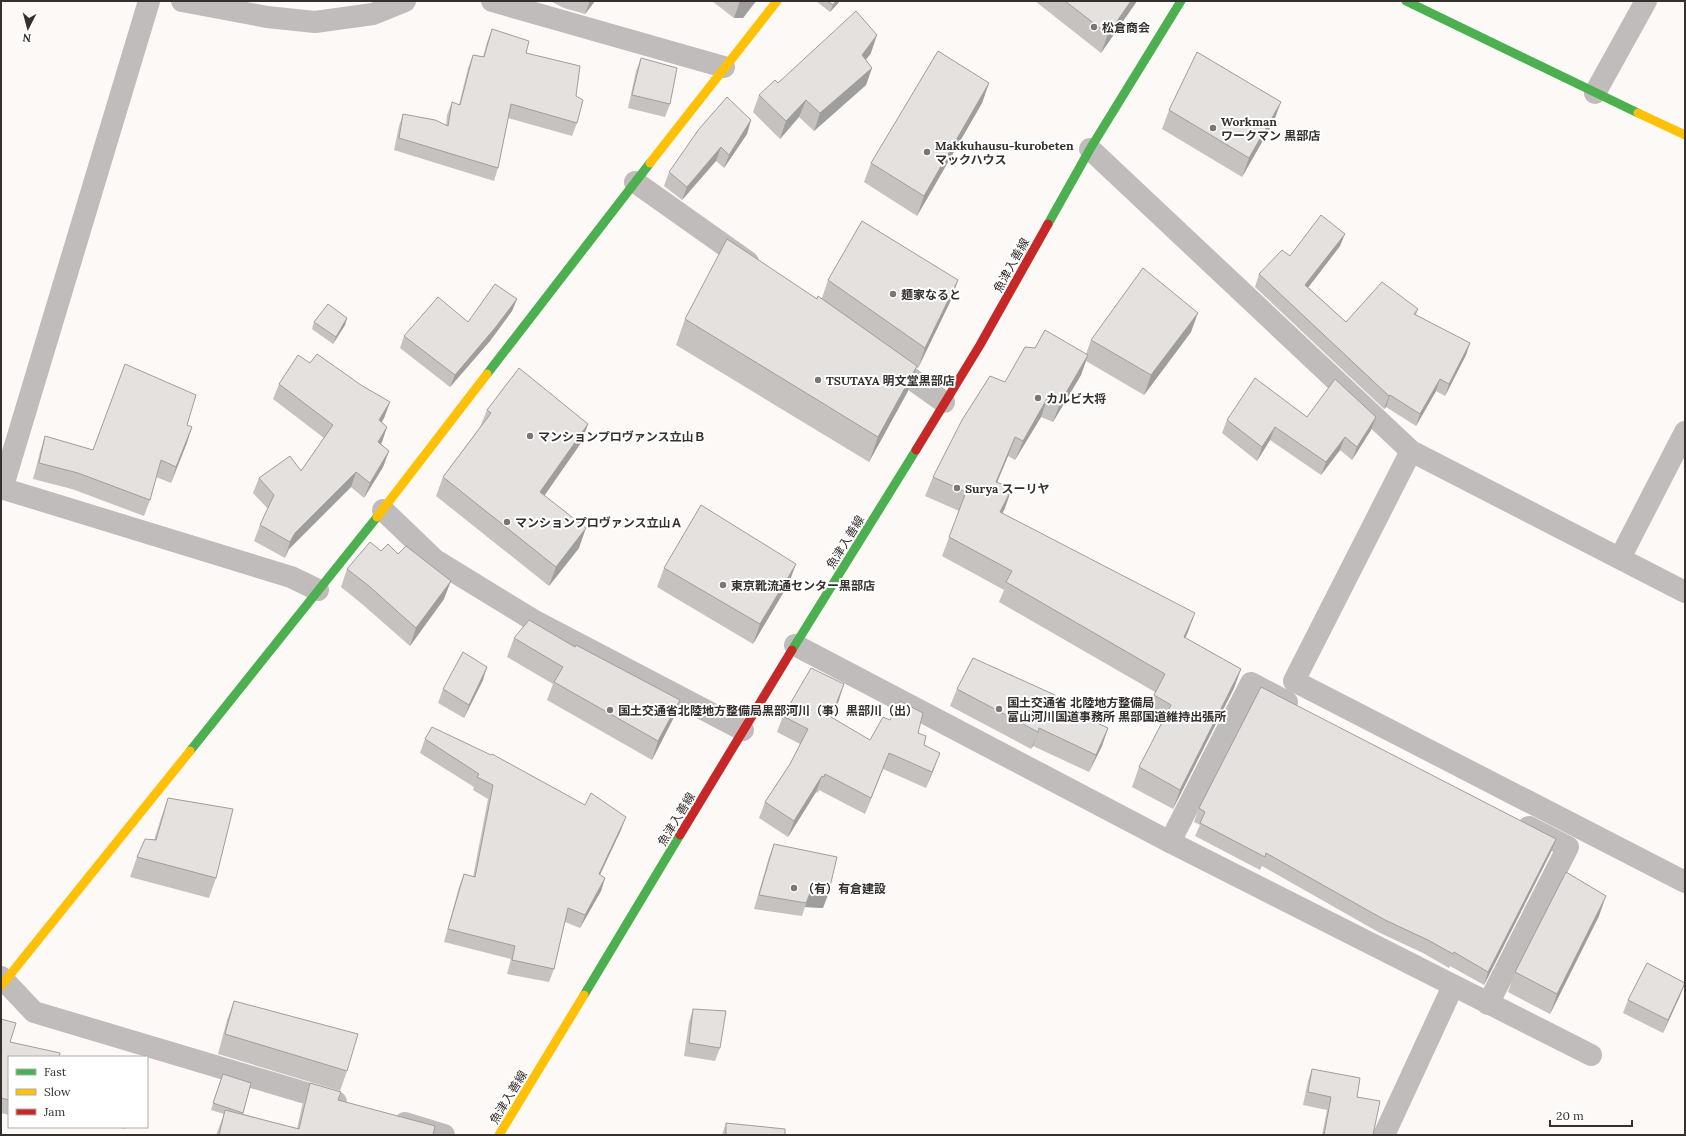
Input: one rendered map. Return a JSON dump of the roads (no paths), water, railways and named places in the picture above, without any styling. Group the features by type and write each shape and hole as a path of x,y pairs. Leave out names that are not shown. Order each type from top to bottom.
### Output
{"street":[{"path":"149,1 2,489 291,577 318,590"},
{"path":"182,1 267,17 315,22 373,14 405,1"},
{"path":"492,1 724,66"},
{"path":"353,1108 34,1012 2,981 383,510 724,66 777,1"},
{"name":"魚津入善線","path":"499,1135 743,730 980,345 1090,149 1181,1"},
{"path":"1406,1 1685,135"},
{"path":"1595,93 1646,1"},
{"path":"1090,149 1412,451 1685,592"},
{"path":"635,182 763,273"},
{"path":"873,351 944,402"},
{"path":"1620,558 1685,432"},
{"path":"1412,451 1294,681 1685,882"},
{"path":"383,510 435,560 520,612 743,730"},
{"path":"795,645 1170,842 1591,1055"},
{"path":"1170,842 1251,683 1307,712"},
{"path":"1488,1004 1568,847 1512,818"},
{"path":"1384,1135 1453,986"},
{"path":"383,1117 444,1135"}],"place":[{"name":"松倉商会","path":"1094,27"},
{"name":"Workman ワークマン 黒部店","path":"1213,128"},
{"name":"Makkuhausu-kurobeten マックハウス","path":"927,152"},
{"name":"麺家なると","path":"893,294"},
{"name":"TSUTAYA 明文堂黒部店","path":"818,380"},
{"name":"カルビ大将","path":"1038,398"},
{"name":"マンションプロヴァンス立山Ｂ","path":"530,436"},
{"name":"Surya スーリヤ","path":"957,488"},
{"name":"マンションプロヴァンス立山Ａ","path":"507,522"},
{"name":"東京靴流通センター黒部店","path":"723,585"},
{"name":"国土交通省 北陸地方整備局 富山河川国道事務所 黒部国道維持出張所","path":"999,709"},
{"name":"国土交通省北陸地方整備局黒部河川（事）黒部川（出）","path":"610,710"},
{"name":"（有）有倉建設","path":"794,888"}]}
